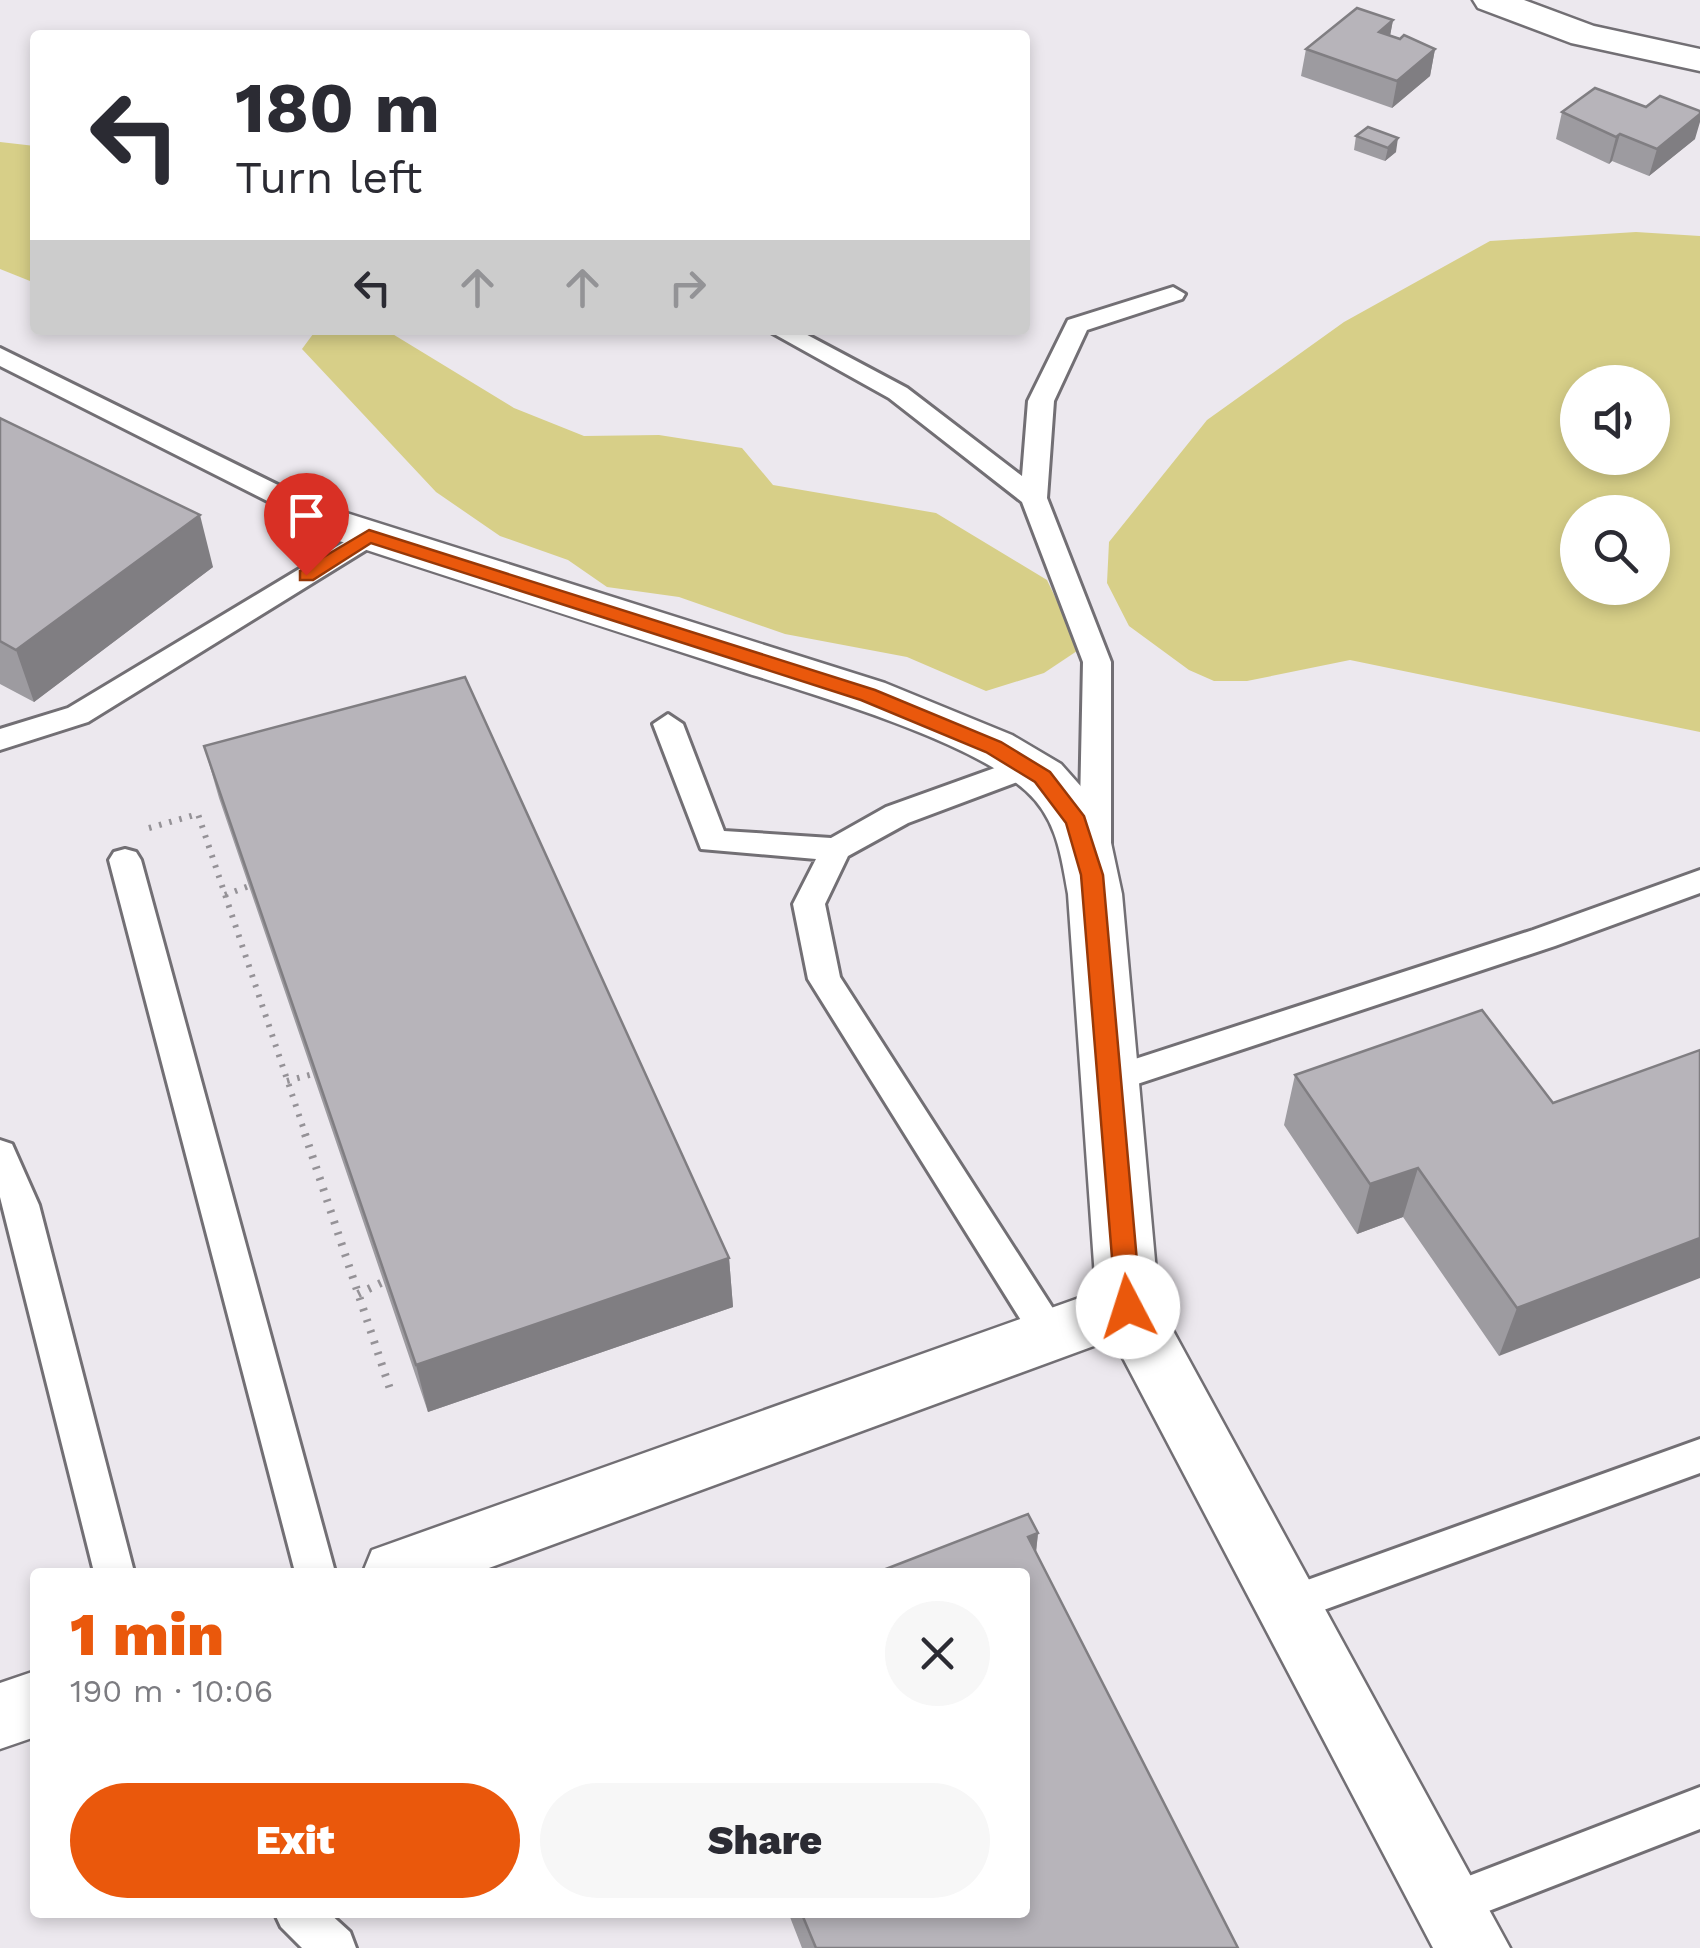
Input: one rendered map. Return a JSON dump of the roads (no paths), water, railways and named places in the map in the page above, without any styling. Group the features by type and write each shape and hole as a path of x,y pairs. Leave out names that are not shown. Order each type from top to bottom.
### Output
{"street":[{"path":"1491,0 1584,35 1700,60"},
{"path":"353,531 868,695 994,747 1028,767 1054,789 1076,821 1095,894 1128,1307 1461,1926"},
{"path":"407,1568 1128,1307"},
{"path":"0,1716 30,1706"}],"lane":[{"path":"1095,894 1097,662 1034,498 1041,401 1077,325 1173,294"},
{"path":"788,335 898,393 1034,498"},
{"path":"0,356 353,531 78,715 0,740"},
{"path":"668,724 712,841 836,849 897,815 1028,767"},
{"path":"836,849 809,904 824,979 1050,1335"},
{"path":"125,860 314,1568"},
{"path":"1110,1080 1544,938 1700,881"},
{"path":"0,1154 21,1205 113,1568"},
{"path":"1288,1605 1700,1456"},
{"path":"1461,1926 1700,1808"},
{"path":"302,1918 334,1948"}]}
